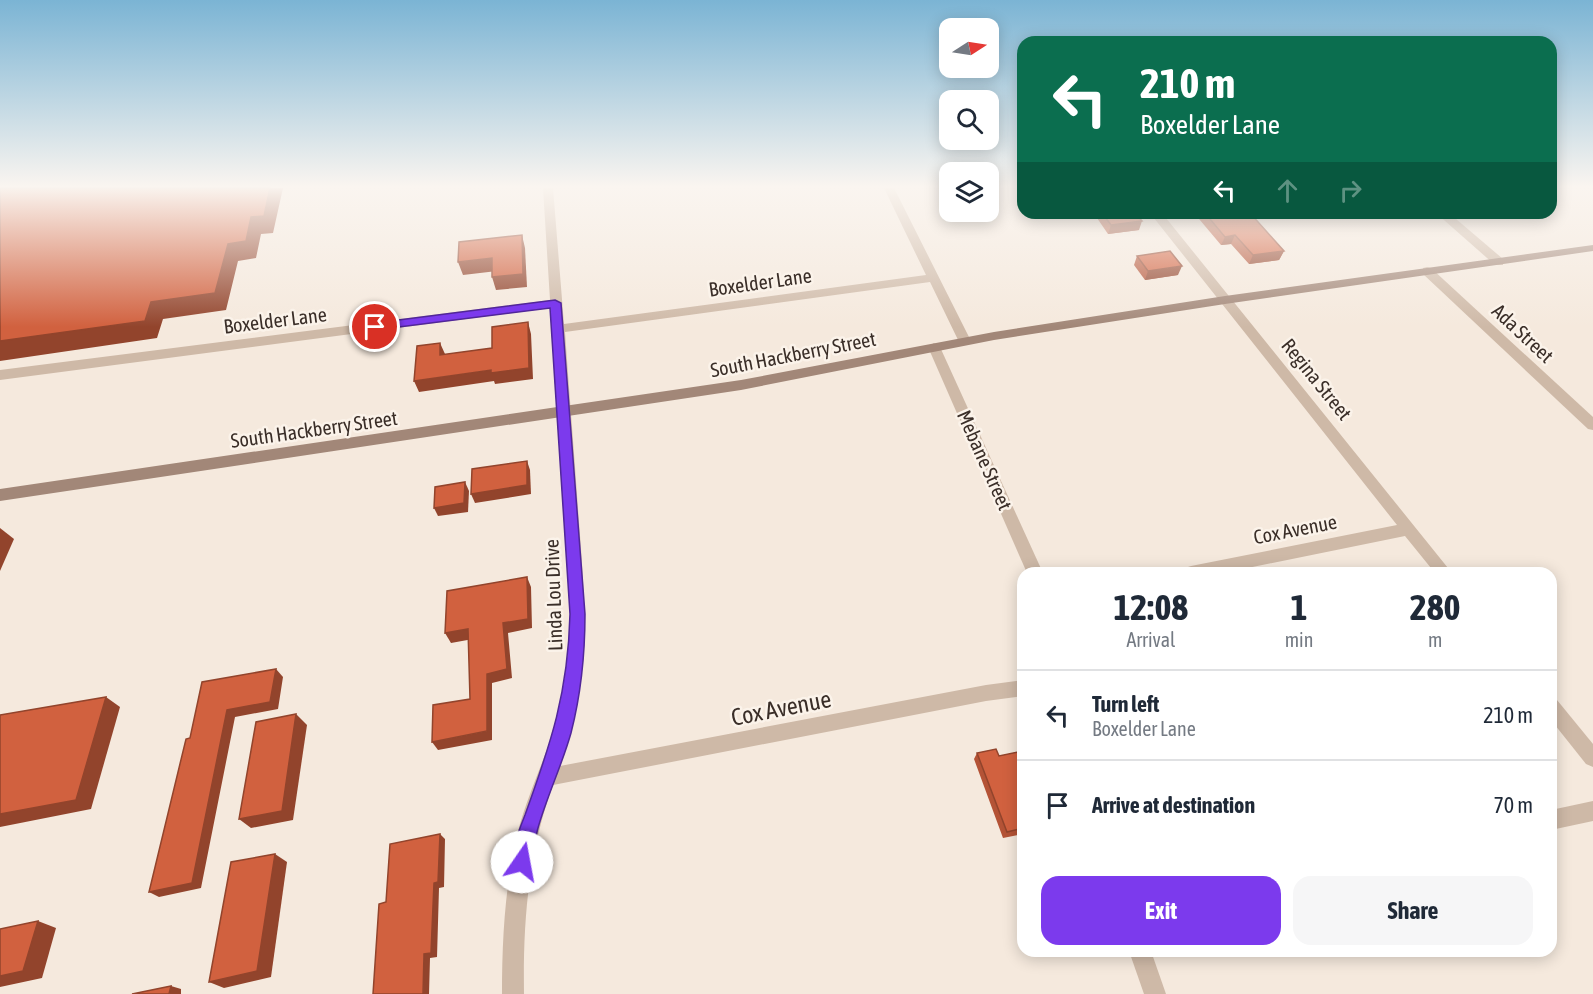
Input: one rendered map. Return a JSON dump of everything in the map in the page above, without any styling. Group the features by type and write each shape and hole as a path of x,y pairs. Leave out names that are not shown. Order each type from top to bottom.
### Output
{"main road":[{"name":"South Hackberry Street","path":"0,495 563,413 741,385 965,341 1224,300 1593,248"}],"street":[{"name":"Linda Lou Drive","path":"513,994 512,936 519,879 529,829 562,734 573,685 577,647 578,614 551,234"},
{"path":"912,234 965,341"},
{"name":"Regina Street","path":"1173,234 1439,567"},
{"path":"1467,234 1499,262"},
{"name":"Ada Street","path":"1427,271 1593,425"},
{"name":"Boxelder Lane","path":"557,329 933,278"},
{"name":"Boxelder Lane","path":"0,375 555,303"},
{"name":"Mebane Street","path":"934,347 1032,567"},
{"name":"Cox Avenue","path":"1221,567 1408,529"},
{"name":"Cox Avenue","path":"548,777 1017,689"},
{"path":"1557,713 1593,758"},
{"path":"1557,819 1593,811"},
{"path":"1142,957 1155,994"}],"building":[{"path":"0,234 247,234 246,241 228,244 215,293 151,302 145,321 0,341"},
{"path":"1223,234 1269,234 1284,251 1253,255 1235,235 1225,237"},
{"path":"522,235 523,274 492,277 492,258 458,262 459,242"},
{"path":"1170,251 1182,266 1148,271 1137,256"},
{"path":"528,322 529,368 491,373 491,370 414,381 417,346 440,343 440,355 492,348 492,327"},
{"path":"527,461 527,485 471,494 472,469"},
{"path":"465,482 464,503 434,508 435,487"},
{"path":"527,577 528,619 503,623 507,669 487,674 487,731 432,742 433,705 470,699 468,629 445,633 447,591"},
{"path":"276,669 270,702 227,710 192,883 149,892 186,739 190,738 202,682"},
{"path":"106,697 76,800 0,814 0,715"},
{"path":"296,714 282,811 239,819 256,722"},
{"path":"996,749 999,756 1017,752 1017,830 1007,832 977,753"},
{"path":"440,834 438,882 434,883 431,953 424,954 423,994 373,994 379,904 386,902 390,844"},
{"path":"275,854 257,971 209,982 231,862"},
{"path":"38,921 23,971 0,976 0,929"},
{"path":"171,986 169,994 132,994"}],"route":[{"path":"375,327 555,303 578,614 577,647 573,685 562,734 529,829 522,862"}]}
